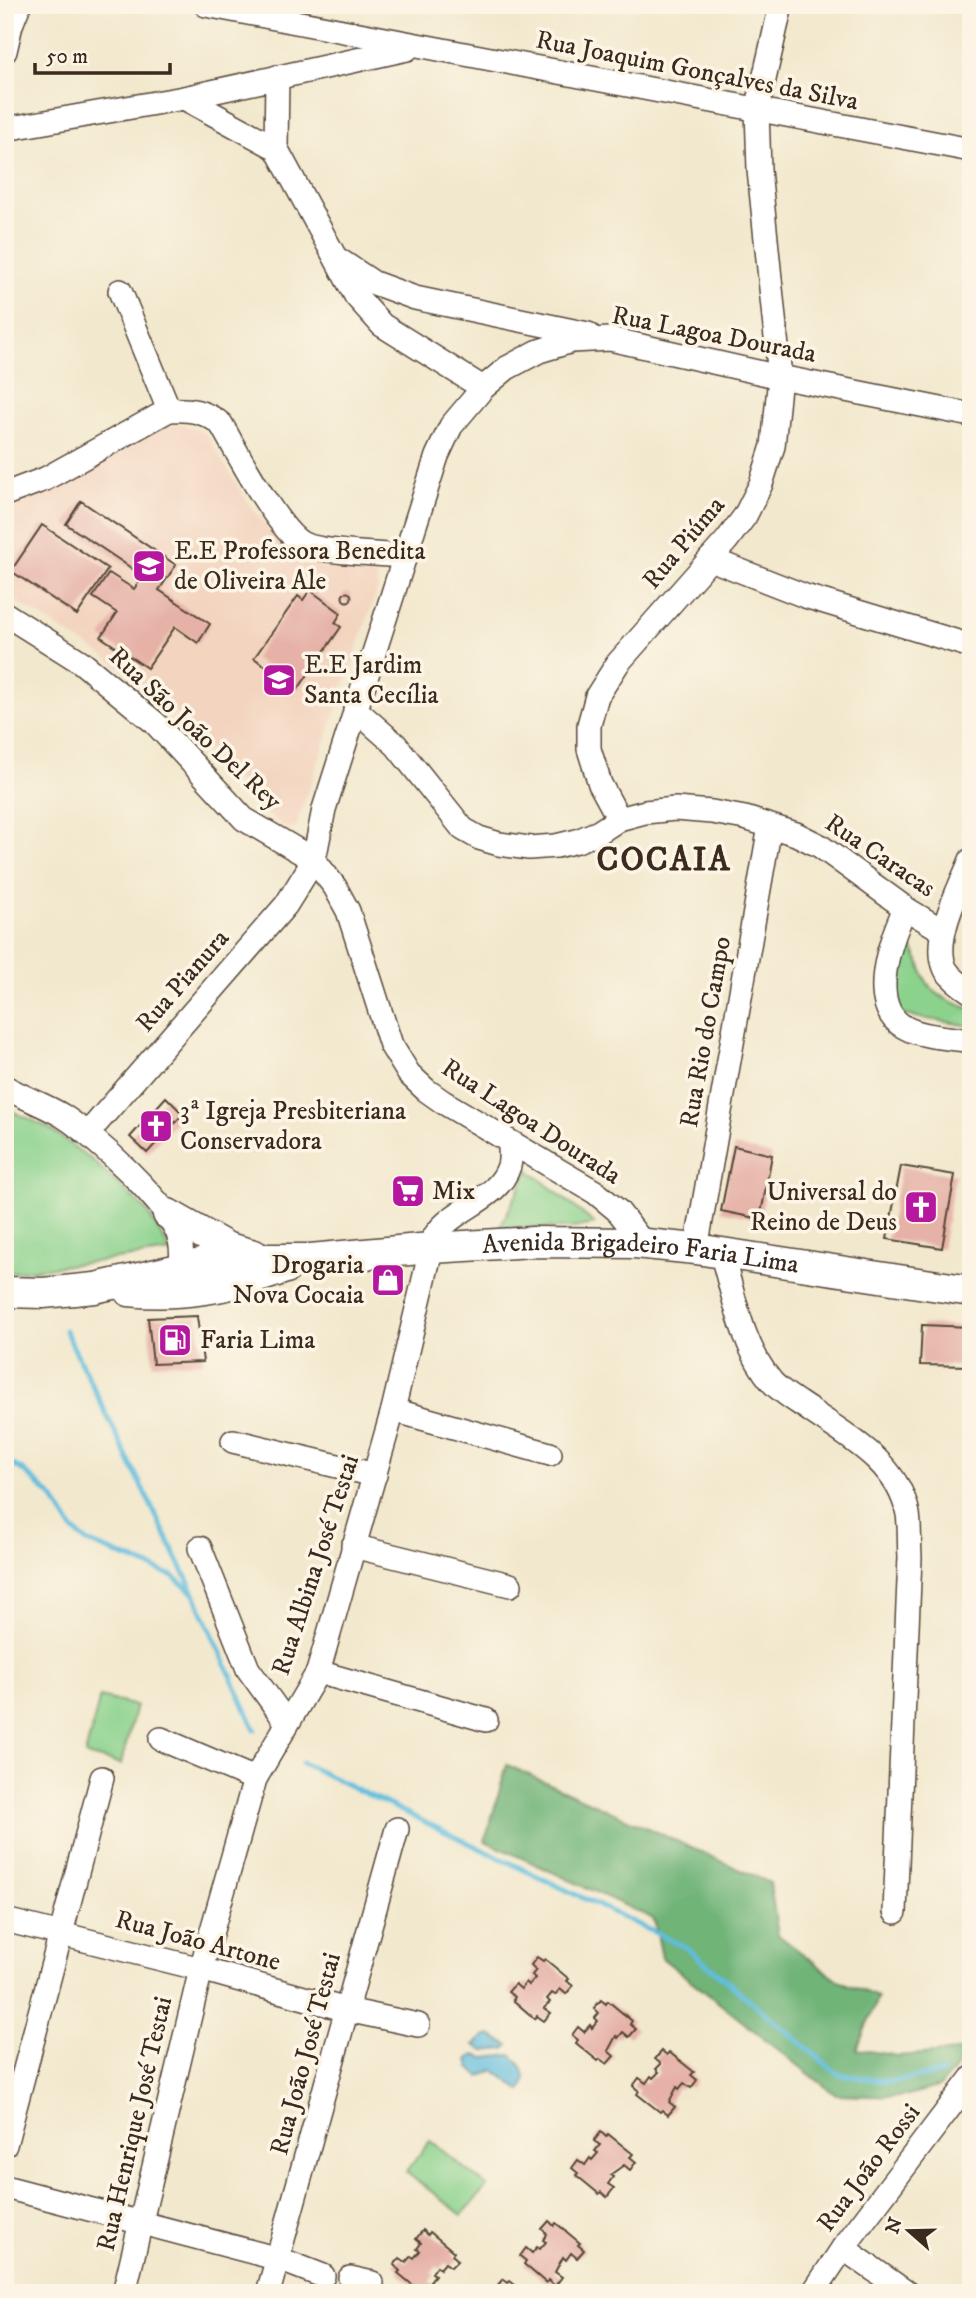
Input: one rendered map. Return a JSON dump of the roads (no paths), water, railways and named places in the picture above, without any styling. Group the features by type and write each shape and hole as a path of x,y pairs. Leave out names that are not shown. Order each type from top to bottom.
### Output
{"main road":[{"path":"168,1214 228,1248 267,1259"},
{"name":"Avenida Brigadeiro Faria Lima","path":"5,1292 43,1293 177,1280 200,1264 310,1259 533,1242 644,1244 709,1251 971,1291"},
{"name":"Avenida Brigadeiro Faria Lima","path":"177,1280 200,1291 253,1279 310,1259"}],"street":[{"name":"Rua Joaquim Gonçalves da Silva","path":"206,5 416,47 971,150"},
{"name":"Rua Piúma","path":"619,819 600,785 589,750 589,725 597,696 618,663 745,516 761,484 773,446 780,377 759,170 757,110 780,5"},
{"path":"5,51 13,12"},
{"path":"5,129 184,98 416,47"},
{"path":"276,77 276,148 356,296 382,325 483,387"},
{"path":"184,98 276,148"},
{"path":"336,258 374,283 415,298 610,339"},
{"path":"120,290 169,410"},
{"name":"Rua Lagoa Dourada","path":"644,1244 618,1211 594,1192 443,1102 409,1074 391,1045 348,911 335,887 314,860 324,809 437,456 451,426 483,387 507,368 539,351 572,341 610,339 780,377 971,415"},
{"path":"5,494 45,479 169,410 185,409 209,414 221,424 285,529 303,544 319,548 406,556"},
{"path":"710,559 805,596 971,646"},
{"name":"Rua São João Del Rey","path":"5,614 80,662 155,723 244,819 314,860"},
{"name":"Rua Caracas","path":"355,709 396,745 463,829 479,838 529,848 556,846 599,832 619,819 645,812 675,809 745,818 796,834 820,846 905,908 943,931"},
{"name":"Rua Rio do Campo","path":"709,1251 770,826"},
{"name":"Rua Pianura","path":"88,1133 286,905 314,860"},
{"path":"971,860 943,931 941,946 947,971 971,992"},
{"path":"905,908 892,935 884,971 884,996 889,1010 897,1021 913,1031 971,1041"},
{"path":"7,1089 62,1116 88,1133 168,1214 180,1238 177,1280"},
{"name":"Rua Albina José Testai","path":"201,1969 255,1779 318,1672 393,1410 445,1247 459,1231 463,1209 483,1198 504,1177 510,1164 510,1144"},
{"path":"709,1251 758,1363 774,1384 872,1453 887,1469 899,1488 908,1513 909,1557 895,1912"},
{"path":"393,1410 550,1454"},
{"path":"233,1441 375,1475"},
{"path":"353,1546 510,1585"},
{"path":"200,1548 248,1669 287,1723"},
{"path":"318,1672 486,1720"},
{"path":"162,1739 255,1779"},
{"path":"5,2145 102,1778"},
{"name":"Rua João José Testai","path":"268,2293 397,1829"},
{"name":"Rua João Artone","path":"5,1920 201,1969 347,2010 418,2025"},
{"name":"Rua Henrique José Testai","path":"124,2293 201,1969"},
{"name":"Rua João Rossi","path":"813,2293 843,2248 971,2079"},
{"path":"5,2187 279,2259 323,2276"},
{"path":"843,2248 907,2293"}],"water":[{"path":"490,2035 509,2045 505,2049 484,2051 474,2045"},
{"path":"475,2055 484,2058 511,2055 524,2071 521,2091 494,2070 480,2077 470,2068 468,2059"}],"waterway":[{"path":"65,1330 194,1593 255,1730"},
{"path":"5,1460 24,1471 53,1498 73,1530 87,1542 173,1576 192,1592"},
{"path":"302,1763 687,1948 838,2074 888,2082 942,2073"}],"place":[{"name":"E.E Professora Benedita de Oliveira Ale","path":"149,566"},
{"name":"E.E Jardim Santa Cecília","path":"279,680"},
{"name":"3ª Igreja Presbiteriana Conservadora","path":"156,1126"},
{"name":"Mix","path":"408,1191"},
{"name":"Universal do Reino de Deus","path":"921,1207"},
{"name":"Drogaria Nova Cocaia","path":"388,1280"},
{"name":"Faria Lima","path":"175,1340"}],"district":[{"name":"COCAIA","path":"664,860"}]}
